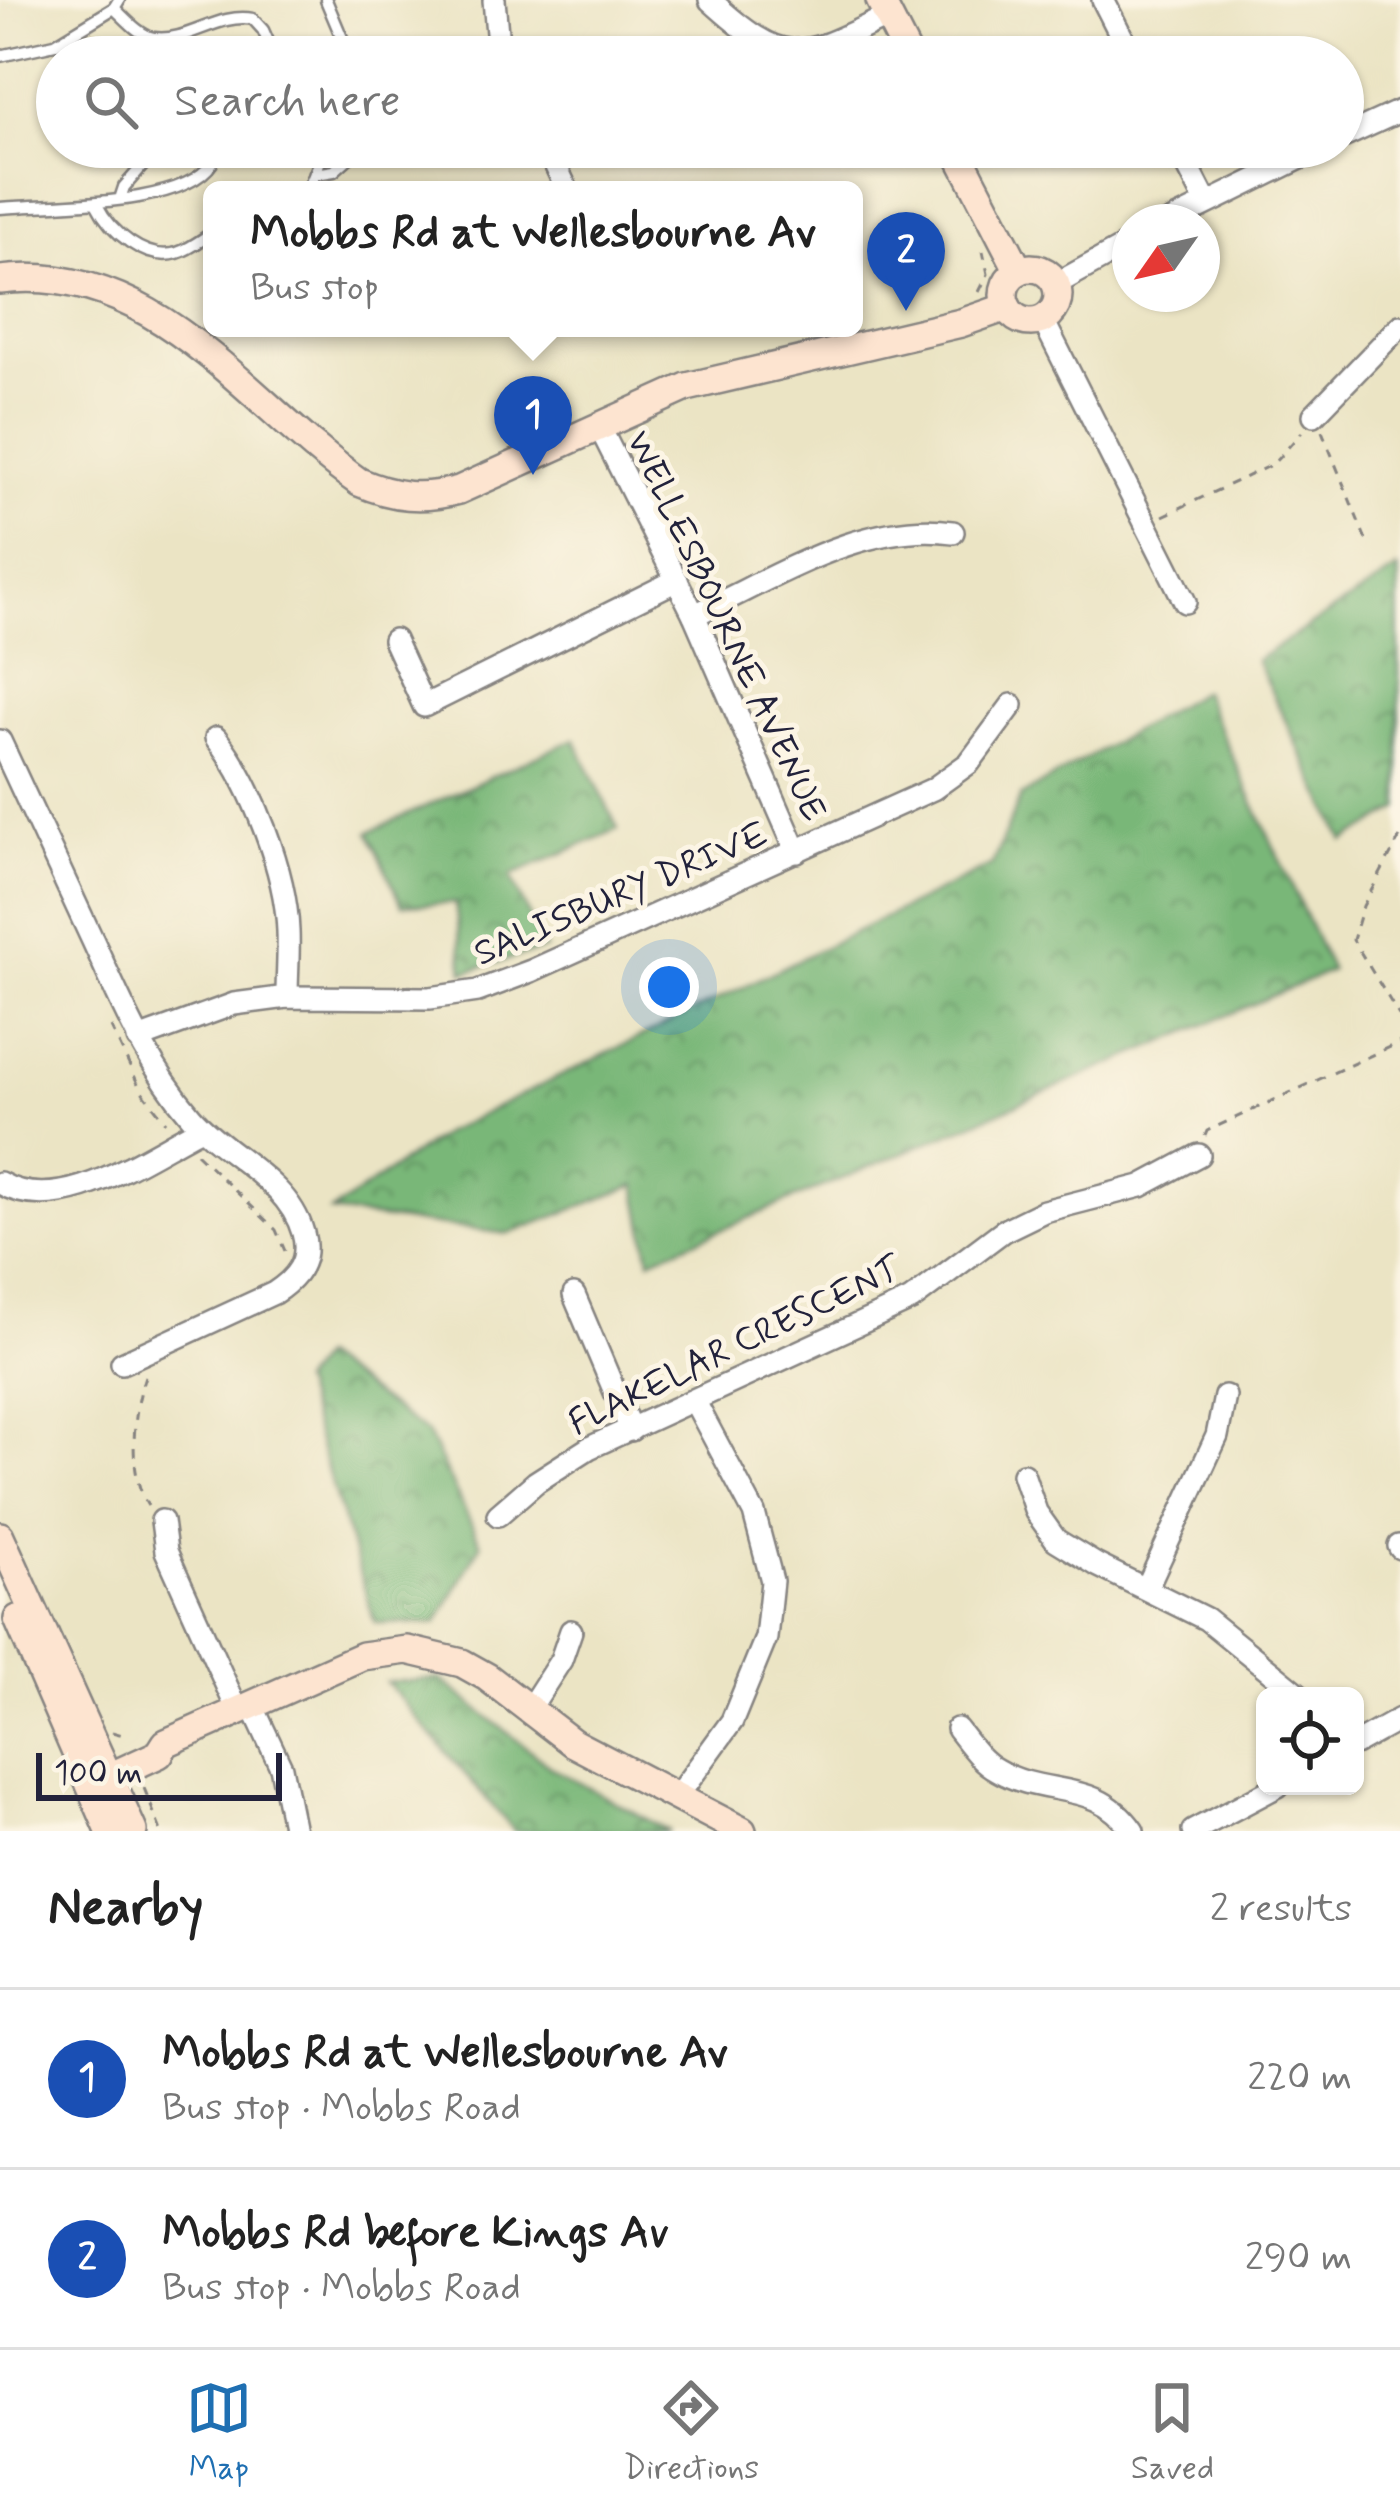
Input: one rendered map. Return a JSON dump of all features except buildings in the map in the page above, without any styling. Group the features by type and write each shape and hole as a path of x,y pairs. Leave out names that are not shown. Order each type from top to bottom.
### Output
{"street":[{"path":"494,0 498,36"},
{"path":"710,0 752,36"},
{"path":"1103,0 1121,36"},
{"path":"841,36 884,8 898,36"},
{"path":"1364,127 1400,110"},
{"path":"966,168 1019,272"},
{"path":"1189,168 1206,202"},
{"path":"1202,204 1278,168"},
{"path":"1056,284 1112,253"},
{"path":"1036,268 1056,284 1055,309 1043,320 1018,319 1006,307 1004,290 1019,272 1036,268"},
{"path":"0,280 33,278 90,288 164,318 335,466 380,491 419,498 459,490 703,382 961,323 1006,307"},
{"path":"1043,320 1185,602"},
{"path":"1314,415 1400,326"},
{"name":"WELLESBOURNE AVENUE","path":"599,426 694,615 797,852"},
{"path":"694,615 857,540 932,529 953,532"},
{"path":"394,640 424,706 677,580"},
{"name":"SALISBURY DRIVE","path":"138,1039 234,1004 287,997 430,998 478,991 933,789 969,763 1012,705"},
{"path":"216,738 230,755 277,866 288,929 287,997"},
{"path":"0,741 138,1039 166,1086 201,1128 266,1180 288,1205 304,1235 305,1256 295,1279 122,1363"},
{"path":"0,1183 13,1191 48,1196 72,1192 201,1128"},
{"name":"FLAKELAR CRESCENT","path":"498,1515 536,1482 589,1448 911,1300 1003,1231 1044,1211 1141,1186 1199,1155"},
{"path":"574,1294 631,1430"},
{"path":"1147,1587 1217,1436 1225,1396"},
{"path":"676,1798 732,1721 766,1638 772,1581 754,1513 695,1402"},
{"path":"1023,1474 1036,1512 1056,1540 1206,1618 1290,1687"},
{"path":"162,1521 166,1550 280,1767 294,1831"},
{"path":"0,1537 133,1831"},
{"path":"0,1577 106,1824"},
{"path":"530,1708 561,1660 571,1631"},
{"path":"103,1770 159,1754 166,1743 362,1656 407,1650 446,1657 478,1671 573,1743 742,1831"},
{"path":"1364,1739 1400,1718"},
{"path":"64,1726 103,1770 106,1824"},
{"path":"957,1729 993,1769 1098,1797 1133,1831"},
{"path":"1193,1831 1261,1795"}],"lane":[{"path":"326,0 341,36"},
{"path":"68,36 117,4 151,36"},
{"path":"163,36 234,18 253,19 266,36"},
{"path":"0,56 36,48"},
{"path":"121,196 141,168"},
{"path":"0,208 75,202 97,205 121,196 131,199 181,187 209,168"},
{"path":"312,181 318,168"},
{"path":"316,173 338,168"},
{"path":"97,205 110,226 151,252 175,254 203,238"}],"path":[{"path":"974,296 988,274 979,238"},
{"path":"1145,524 1274,464 1314,415"},
{"path":"1314,415 1366,540"},
{"path":"1400,837 1363,905 1353,940 1400,1017"},
{"path":"1199,1155 1207,1131 1400,1042"},
{"path":"195,1152 276,1230 285,1255"},
{"path":"158,1346 142,1383 135,1459 145,1503 162,1521"},
{"path":"142,1777 161,1831"}],"green space":[{"path":"1398,569 1400,809 1344,841 1256,660"},
{"path":"1202,691 1331,971 650,1260 636,1185 509,1234 331,1212 444,1133 992,865 1021,796"},
{"path":"575,739 618,829 510,876 545,949 464,972 455,903 402,905 369,832"},
{"path":"320,1357 427,1433 481,1544 437,1623 375,1623 300,1383"},
{"path":"440,1679 552,1768 669,1831 514,1831 386,1682"}],"place":[{"name":"Mobbs Rd before Kings Av","path":"906,311"},
{"name":"Mobbs Rd at Wellesbourne Av","path":"533,475"}]}
